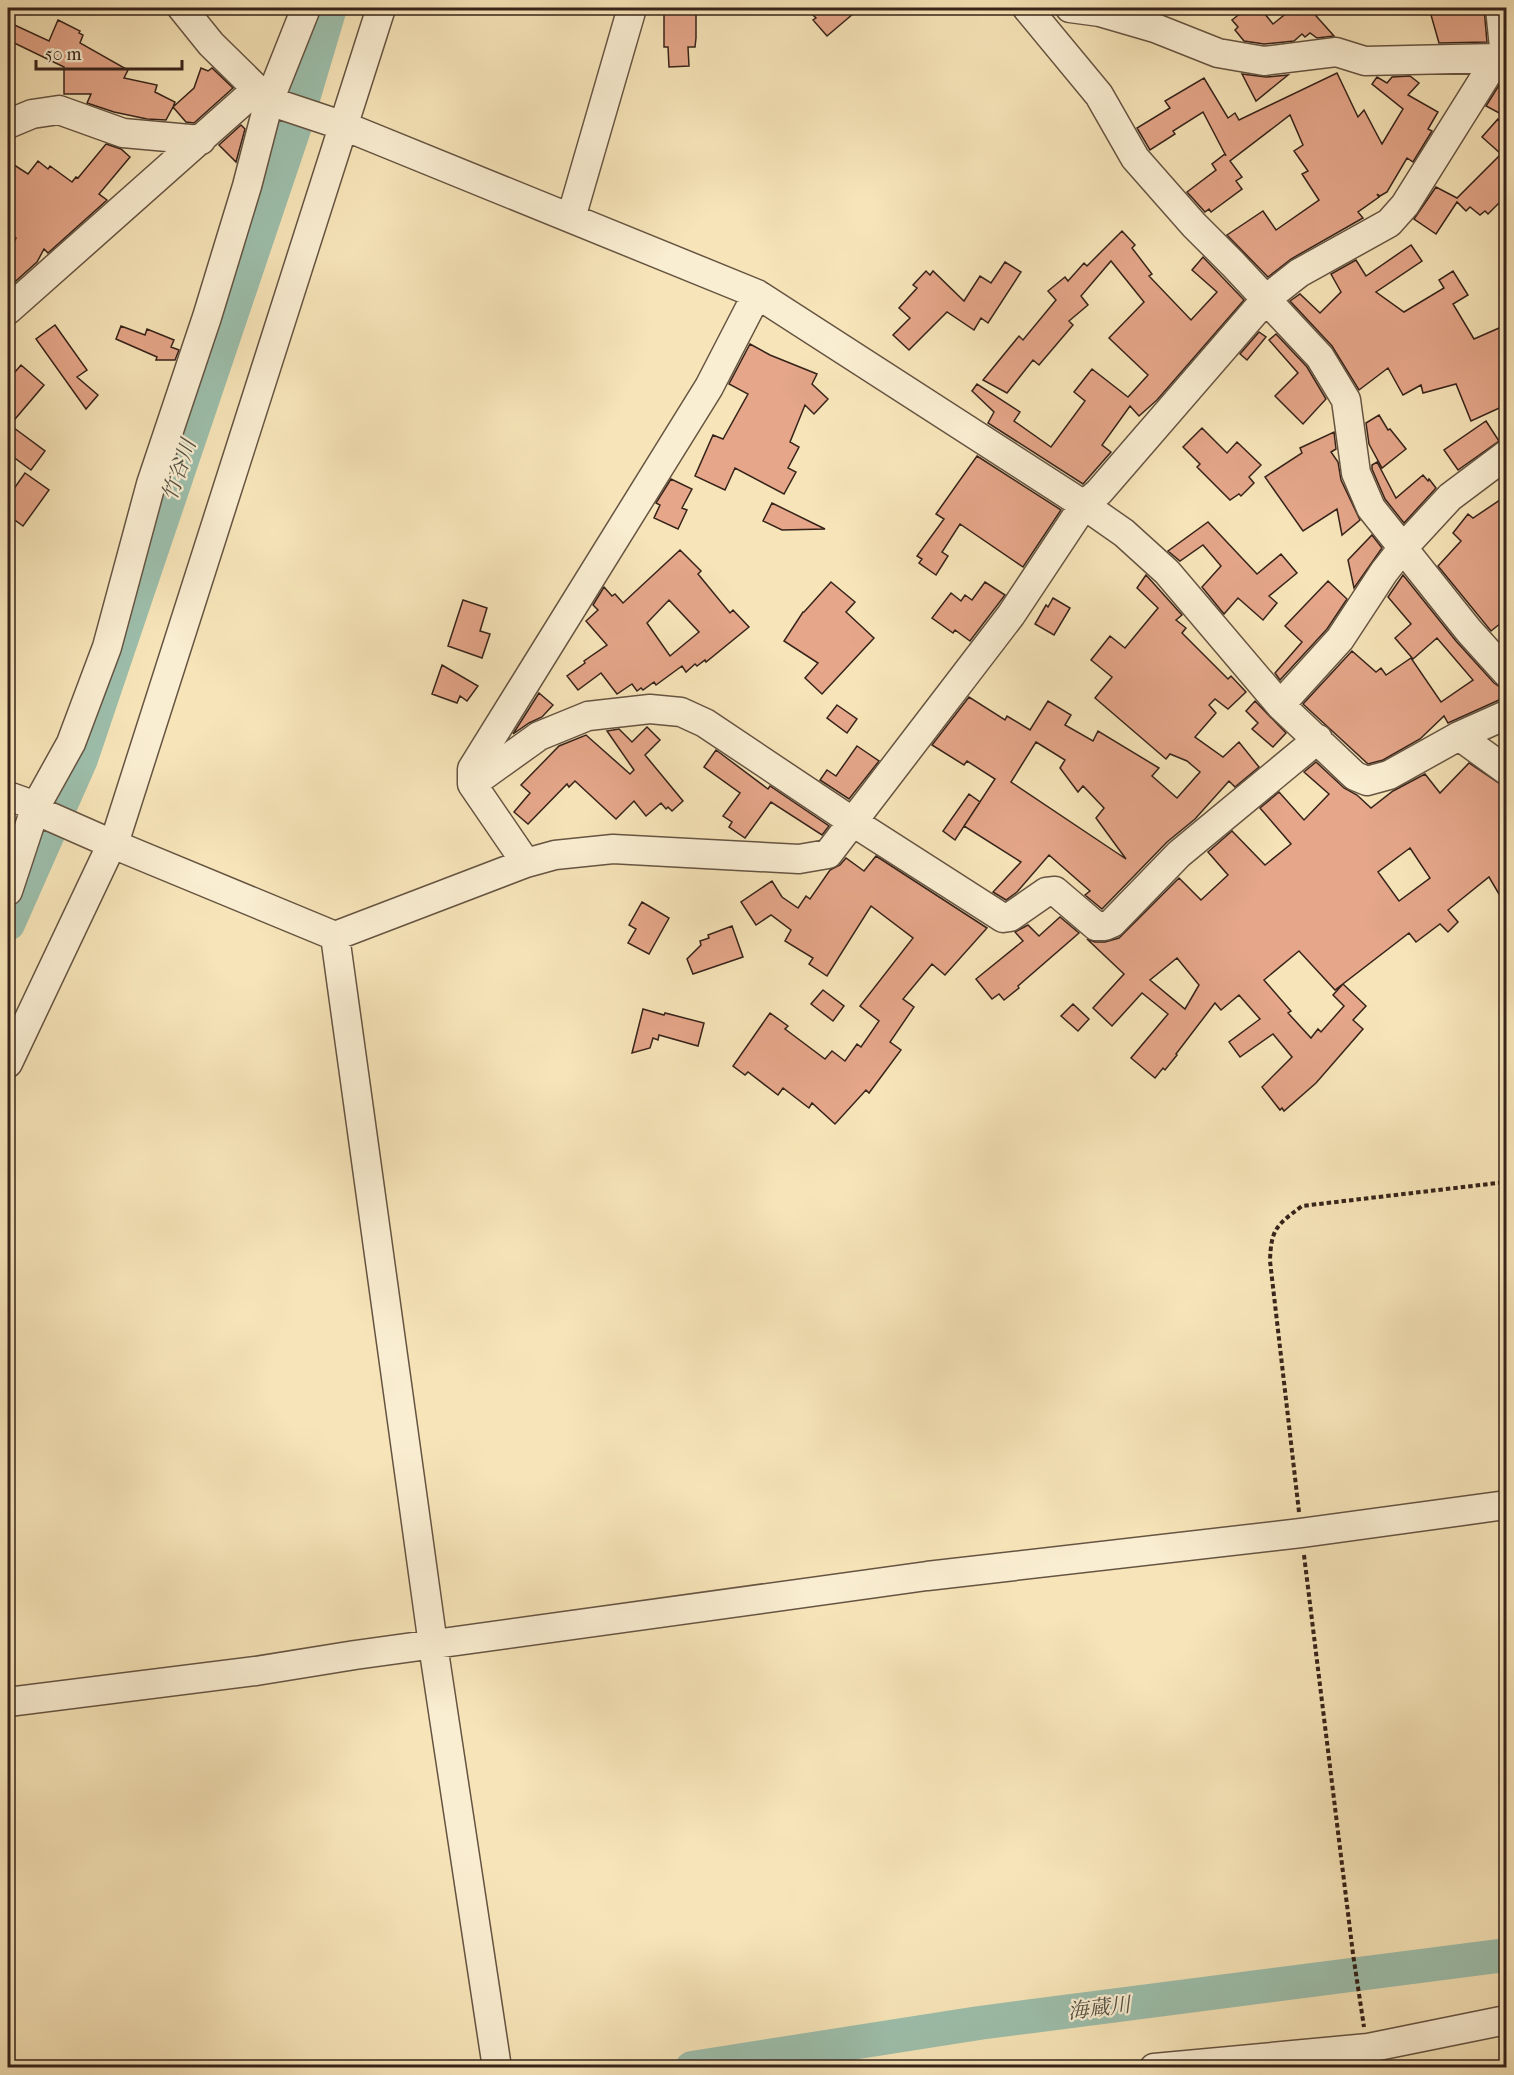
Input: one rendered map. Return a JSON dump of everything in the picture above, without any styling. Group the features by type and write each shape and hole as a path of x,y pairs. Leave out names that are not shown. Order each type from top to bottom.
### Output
{"street":[{"path":"182,8 211,44 269,99 335,123 757,294 1083,505 1124,533 1167,572 1280,705 1355,776 1367,781 1397,770 1459,736 1506,715"},
{"path":"8,891 40,810 71,743 107,647 151,484 207,317 247,186 269,99 306,8"},
{"path":"8,1063 108,842 335,123 381,8"},
{"path":"571,218 632,8"},
{"path":"1027,8 1099,95 1135,158 1194,225 1320,357 1346,400 1356,473 1371,508 1469,631 1506,672"},
{"path":"1070,8 1100,12 1155,28 1218,53 1264,61 1336,52 1365,61 1503,57"},
{"path":"8,796 108,842 335,936 526,863 555,855 613,849 799,859 828,854 1011,615 1083,505 1100,492 1266,299 1299,273 1389,223 1405,205 1503,57 1500,8"},
{"path":"8,310 201,140 269,99"},
{"path":"8,124 32,114 59,110 123,132 201,140"},
{"path":"526,863 472,784 472,769 709,387 757,294"},
{"path":"1280,705 1340,639 1402,549 1450,497 1506,455"},
{"path":"472,784 539,735 588,716 650,709 681,712 705,723 853,822 1003,918 1010,917 1046,892 1055,891 1096,926 1105,927 1112,923 1179,854 1318,739"},
{"path":"1459,736 1506,770"},
{"path":"335,936 433,1646 497,2067"},
{"path":"8,1702 433,1646 927,1576 1301,1533 1506,1505"},
{"path":"1154,2067 1368,2048 1506,2020"}],"path":[{"path":"1364,2029 1301,1533 1270,1261 1270,1241 1279,1223 1302,1206 1506,1182"}],"building":[{"path":"664,8 696,8 695,47 688,47 689,66 669,67 668,47 664,47"},
{"path":"821,8 860,8 827,36 813,20 816,18 813,15"},
{"path":"1247,8 1260,8 1273,24 1293,8 1309,8 1334,36 1317,38 1310,33 1305,37 1302,34 1294,41 1264,44 1244,41 1235,30 1238,27 1232,20"},
{"path":"1429,8 1484,8 1487,42 1439,43"},
{"path":"58,20 80,31 79,33 83,35 80,43 128,70 124,78 157,85 155,92 175,102 166,120 147,119 114,112 87,103 91,94 64,94 64,67 8,40 8,22 49,41"},
{"path":"201,68 208,71 212,68 233,88 194,123 186,122 173,107 194,88"},
{"path":"1337,73 1358,117 1364,110 1382,144 1403,109 1372,84 1377,77 1387,83 1392,77 1410,76 1419,83 1408,95 1438,112 1428,129 1432,131 1413,162 1407,158 1387,192 1380,196 1377,194 1379,197 1358,212 1363,218 1291,259 1268,277 1227,235 1263,211 1276,230 1319,200 1302,174 1308,171 1294,151 1303,145 1290,115 1230,161 1242,177 1236,181 1242,189 1211,212 1209,209 1205,212 1187,192 1216,170 1212,164 1225,154 1203,112 1173,131 1175,134 1150,150 1137,128 1170,108 1165,101 1204,78 1228,118 1235,113 1239,120"},
{"path":"1242,74 1266,77 1288,75 1256,101"},
{"path":"1506,74 1506,105 1501,114 1486,106"},
{"path":"1498,119 1506,128 1506,196 1488,214 1485,211 1480,215 1470,207 1466,211 1457,202 1436,234 1414,219 1436,187 1457,198 1501,154 1482,137"},
{"path":"241,125 245,129 236,162 219,145"},
{"path":"106,144 121,149 130,157 99,194 107,200 48,253 44,249 37,262 8,288 8,255 16,238 8,232 8,161 28,174 38,161 48,169 50,166 72,182 76,177 78,178"},
{"path":"1122,231 1135,245 1132,248 1152,274 1149,276 1191,320 1217,292 1192,270 1203,257 1244,300 1157,400 1139,416 1130,406 1102,445 1111,452 1083,484 988,423 994,412 972,391 977,384 1020,412 1014,421 1051,447 1085,401 1074,392 1092,369 1128,397 1148,375 1109,338 1144,302 1111,261 1081,296 1088,305 1069,321 1073,325 1039,365 1033,360 1007,393 983,380 1019,336 1023,340 1056,300 1048,291 1065,277 1068,281 1084,263 1087,266"},
{"path":"1411,245 1422,261 1376,292 1404,312 1444,288 1439,280 1453,271 1468,295 1453,304 1474,339 1506,325 1506,405 1471,421 1456,384 1423,393 1421,385 1403,395 1388,368 1359,390 1332,346 1290,301 1300,294 1320,313 1341,292 1331,274 1356,260 1366,276"},
{"path":"1005,262 1021,272 988,323 981,318 974,330 947,312 909,350 893,335 910,318 899,308 917,288 913,285 926,271 930,275 933,271 964,301 980,276 991,283"},
{"path":"55,325 87,370 77,377 98,395 86,409 36,339"},
{"path":"121,326 145,335 147,329 174,340 171,347 179,350 175,360 156,360 157,357 116,339"},
{"path":"1259,332 1266,337 1247,360 1240,354"},
{"path":"1276,334 1307,367 1326,399 1303,424 1275,396 1298,373 1269,340"},
{"path":"750,344 770,355 817,374 812,384 828,399 814,414 805,405 790,442 799,447 788,468 796,472 784,494 735,468 725,490 695,476 713,435 723,439 748,394 729,384"},
{"path":"21,365 44,385 10,425 45,451 31,470 8,453 8,380"},
{"path":"1379,415 1388,430 1390,429 1406,449 1382,468 1369,444 1366,423"},
{"path":"1486,421 1499,441 1458,470 1444,450"},
{"path":"1202,428 1227,453 1237,442 1261,465 1249,477 1254,483 1241,496 1239,494 1230,500 1197,467 1200,464 1183,447"},
{"path":"1334,432 1336,449 1331,452 1338,462 1341,480 1360,520 1342,535 1337,509 1303,531 1265,477 1302,453 1300,448"},
{"path":"977,456 1061,510 1023,567 960,524 942,552 948,556 936,575 919,563 922,559 917,556 944,519 936,514"},
{"path":"1377,462 1396,498 1423,475 1436,488 1404,523 1385,499 1372,469 1372,465"},
{"path":"25,473 49,490 23,526 8,515 8,497"},
{"path":"671,479 692,489 682,508 687,510 678,529 654,518 660,505 656,503"},
{"path":"1506,496 1506,619 1491,631 1438,566 1461,541 1453,533 1468,514 1473,518"},
{"path":"772,503 825,529 782,530 763,521"},
{"path":"1208,522 1257,574 1281,554 1297,573 1269,596 1277,603 1263,620 1238,598 1224,614 1202,587 1221,566 1203,545 1180,561 1168,551"},
{"path":"1372,535 1382,548 1354,588 1348,560"},
{"path":"680,550 701,571 698,574 730,613 733,610 749,627 706,662 705,660 697,666 695,664 686,672 682,666 656,685 654,682 643,690 641,688 637,691 632,684 617,694 601,673 578,690 567,676 607,645 586,621 598,610 593,605 604,587 623,603","holes":["669,600 699,632 670,656 647,623"]},
{"path":"1146,575 1182,615 1176,620 1186,628 1182,633 1228,679 1231,676 1246,692 1228,709 1215,699 1209,705 1216,713 1195,737 1223,757 1239,742 1259,767 1235,787 1229,781 1195,819 1167,842 1102,909 1085,895 1090,891 1049,855 1017,892 1006,900 993,892 1021,862 964,826 995,779 967,761 964,765 932,745 969,697 1005,720 1007,716 1030,730 1048,701 1071,715 1065,725 1093,741 1098,731 1159,768 1152,776 1177,798 1200,772 1187,761 1170,754 1166,759 1095,698 1112,677 1091,660 1110,636 1125,648 1158,608 1137,588","holes":["1036,742 1065,760 1060,768 1078,792 1083,786 1104,808 1096,818 1126,859 1011,782"]},
{"path":"1403,575 1456,641 1494,683 1506,688 1506,699 1448,723 1444,716 1420,739 1383,760 1368,764 1303,704 1352,651 1376,672 1381,668 1386,675 1411,658 1441,702 1473,680 1437,638 1413,659 1395,638 1411,624 1388,597"},
{"path":"1328,581 1347,599 1327,629 1280,680 1275,673 1302,642 1285,626"},
{"path":"831,582 855,602 846,612 874,638 822,694 805,678 818,663 784,641 803,612"},
{"path":"985,582 1005,595 970,641 955,630 953,633 932,618 951,593 961,601 965,595 972,600"},
{"path":"1053,598 1070,608 1054,635 1035,624"},
{"path":"463,600 487,608 480,631 490,634 482,658 448,646"},
{"path":"442,665 478,686 467,701 460,696 457,703 432,694"},
{"path":"539,693 553,705 542,717 513,734"},
{"path":"1255,701 1286,733 1273,747 1252,729 1258,723 1246,711"},
{"path":"837,705 857,719 847,733 827,718"},
{"path":"647,727 660,740 645,755 683,801 672,811 668,807 666,809 661,803 646,816 634,801 616,819 575,781 569,787 567,784 528,824 514,812 530,793 521,785 559,746 586,735 630,774 634,770 607,731 619,729 632,742"},
{"path":"857,746 879,761 849,799 820,780 827,770 836,776"},
{"path":"716,750 768,789 770,786 829,826 822,835 771,802 745,838 729,827 732,822 723,816 740,793 704,767"},
{"path":"1316,762 1344,788 1357,795 1371,808 1393,791 1425,774 1440,793 1469,763 1506,790 1506,906 1489,877 1448,910 1458,922 1448,932 1440,924 1416,942 1409,933 1335,990 1299,951 1264,980 1291,1011 1288,1013 1311,1038 1318,1029 1321,1032 1344,1006 1333,995 1343,984 1366,1006 1353,1020 1363,1029 1316,1083 1284,1111 1282,1108 1280,1110 1262,1087 1292,1057 1273,1034 1240,1057 1229,1042 1260,1019 1239,995 1221,1010 1215,1003 1165,1070 1163,1068 1155,1078 1131,1058 1168,1014 1142,993 1112,1026 1093,1008 1124,974 1087,939 1105,942 1119,938 1179,878 1201,900 1228,875 1208,852 1232,831 1265,865 1291,844 1260,808 1279,792 1304,820 1329,794 1304,772","holes":["1410,848 1430,878 1399,901 1378,872","1177,958 1199,985 1185,1009 1150,980"]},
{"path":"969,794 980,802 955,840 943,831"},
{"path":"876,856 987,928 945,975 932,964 903,999 914,1007 890,1042 901,1050 869,1093 866,1090 835,1124 812,1103 809,1108 783,1088 778,1095 748,1072 745,1075 733,1066 770,1013 788,1026 785,1029 825,1059 832,1051 845,1061 857,1044 861,1047 879,1021 860,1006 913,938 871,906 827,976 809,964 813,958 785,941 791,930 771,915 756,925 741,902 772,881 782,897 798,908 806,896 810,899 830,870 840,865 846,858 864,871"},
{"path":"642,902 669,918 649,954 628,943 636,929 629,925"},
{"path":"1060,917 1079,933 1004,1000 999,994 992,999 976,979 1023,941 1015,932 1028,925 1039,936"},
{"path":"732,926 743,957 693,974 687,959 701,945 700,941 709,938 708,935"},
{"path":"823,990 844,1006 833,1021 811,1004"},
{"path":"1073,1004 1089,1019 1078,1031 1061,1016"},
{"path":"643,1009 704,1023 698,1046 659,1035 658,1040 653,1038 650,1048 632,1053"}],"waterway":[{"name":"竹谷川","path":"8,924 81,759 294,129 330,8"},
{"name":"海蔵川","path":"692,2068 979,2023 1506,1955"}]}
